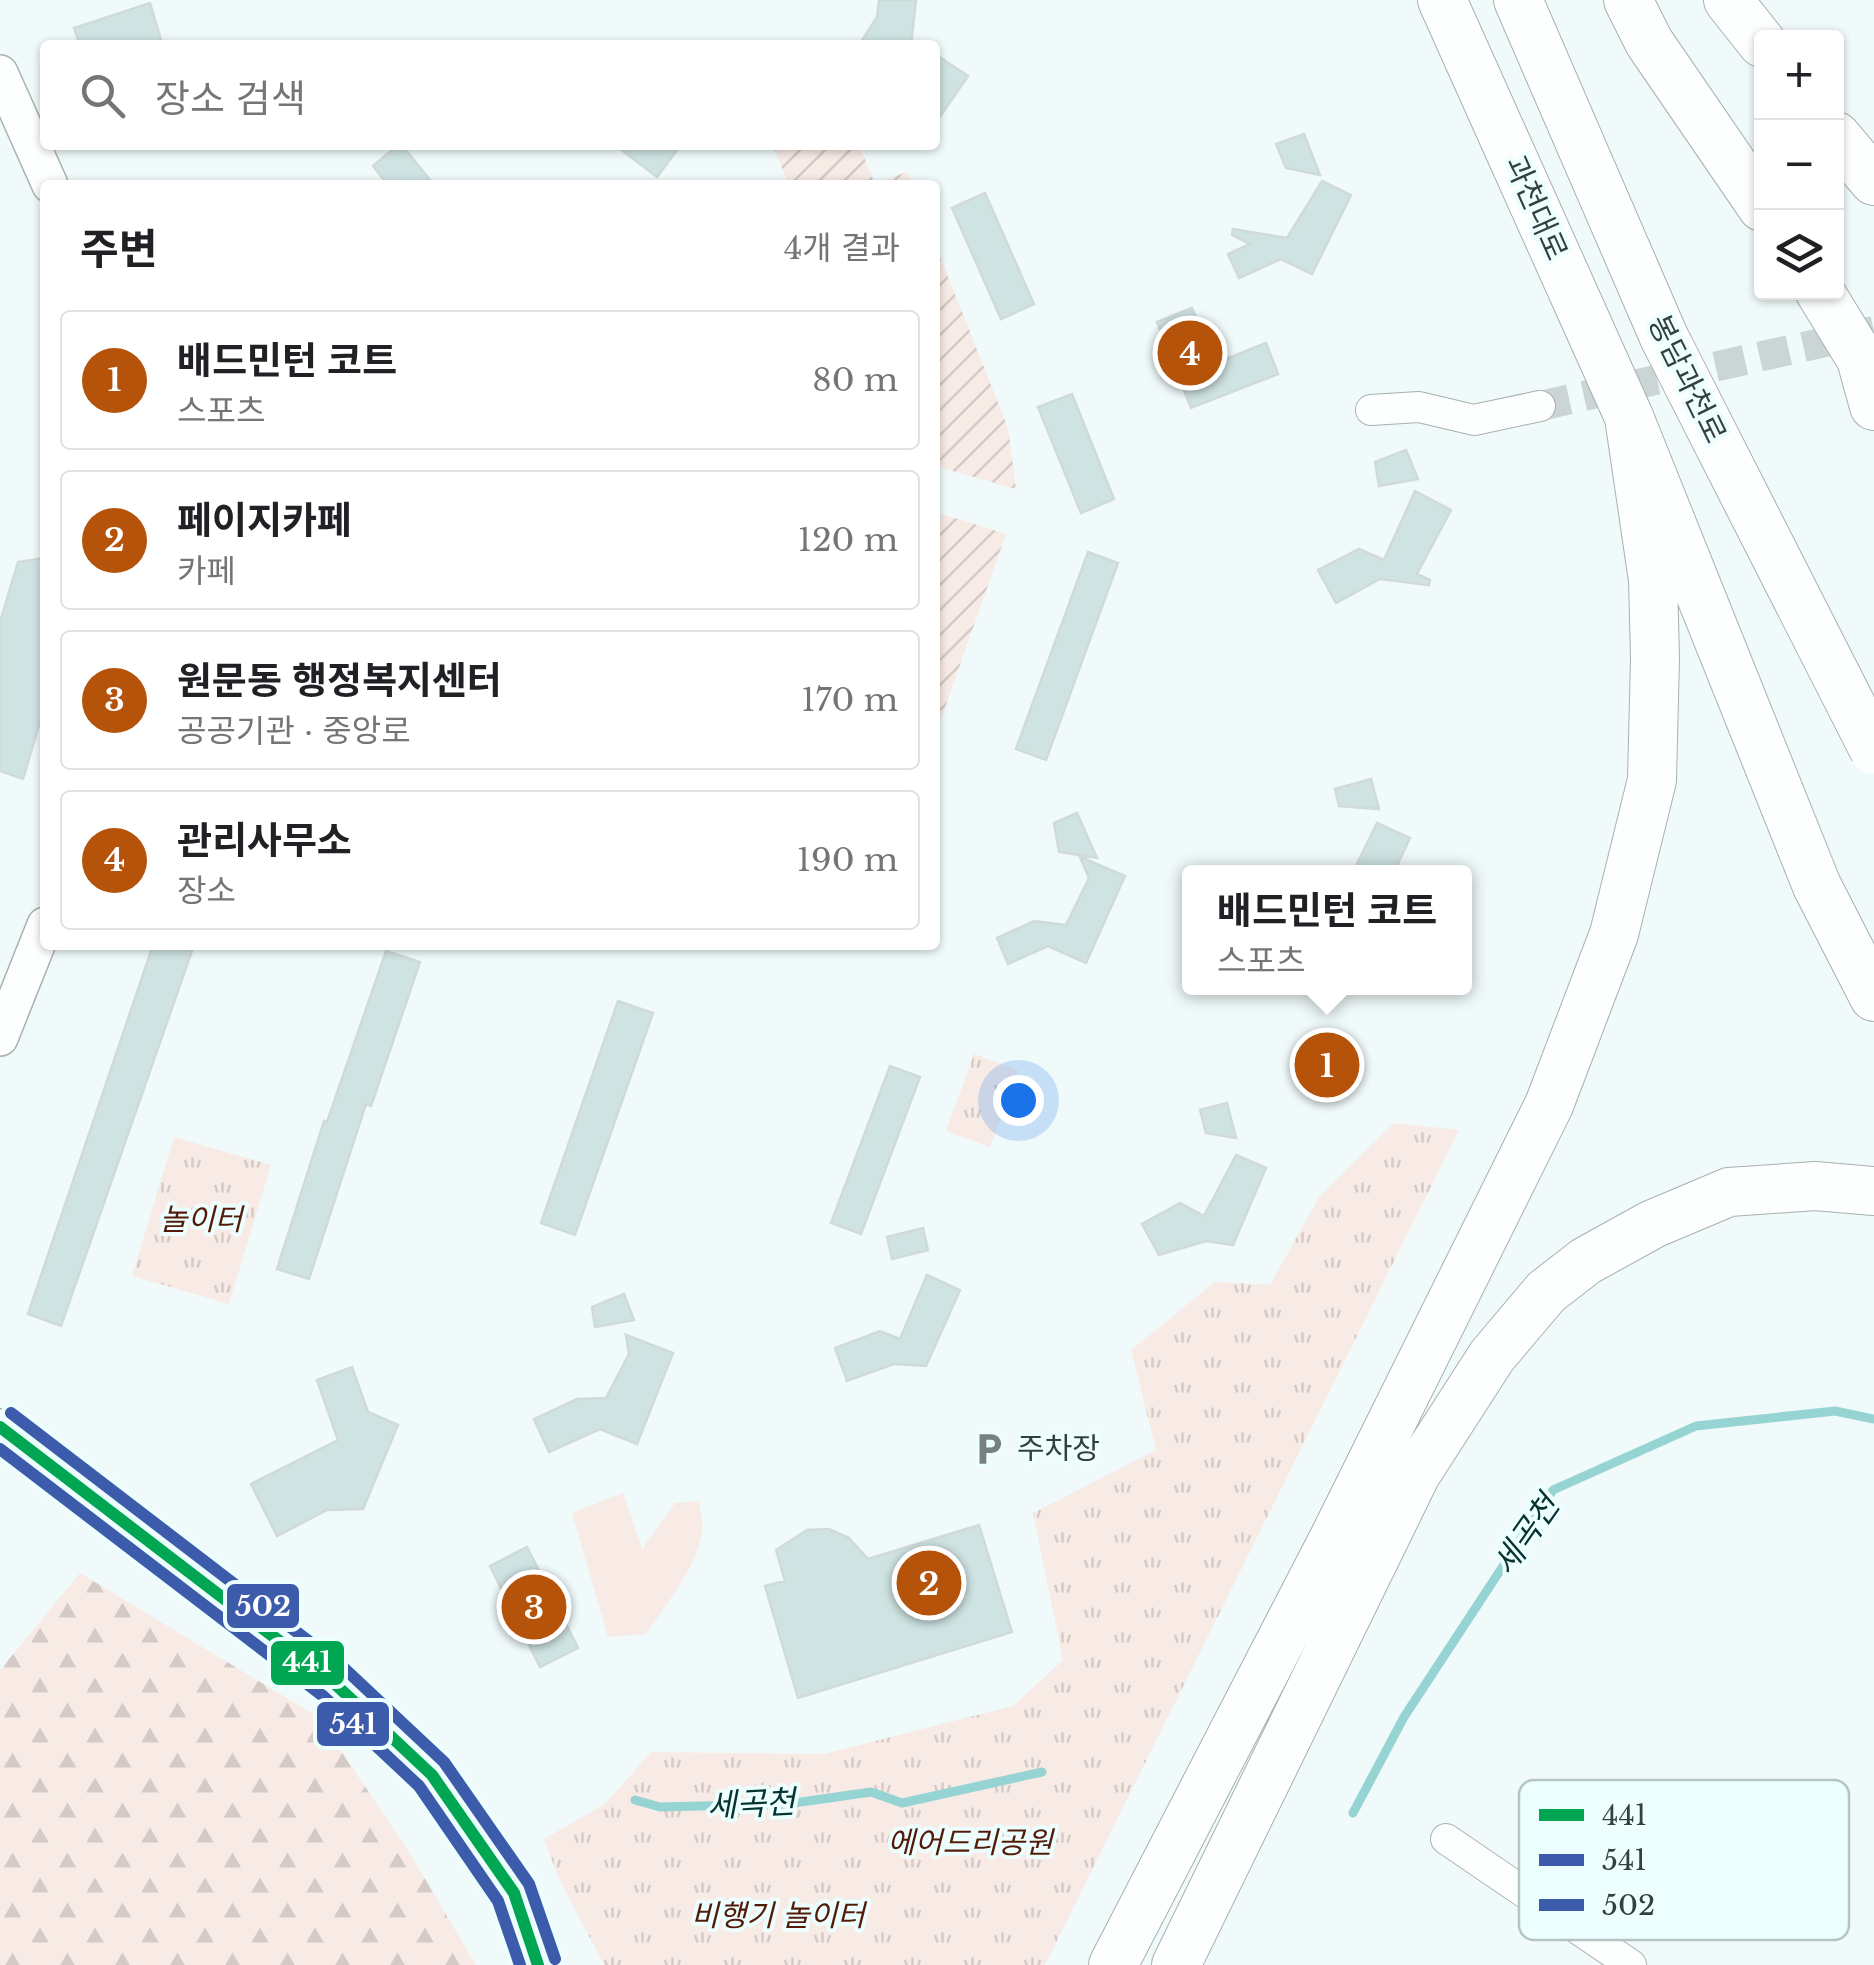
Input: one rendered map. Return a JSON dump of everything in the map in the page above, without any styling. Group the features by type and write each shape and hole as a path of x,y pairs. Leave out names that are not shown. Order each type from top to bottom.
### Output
{"highway":[{"name":"과천대로","path":"1442,0 1629,417"},
{"name":"봉담과천로","path":"1518,0 1664,337 1874,750"},
{"path":"1628,0 1648,42 1754,195"},
{"path":"1728,0 1754,34"},
{"path":"1844,145 1874,180"},
{"path":"1825,300 1860,359 1874,406"},
{"path":"1629,417 1817,886 1874,997"},
{"path":"1113,1965 1335,1536 1549,1105 1614,934 1652,780 1654,580 1629,417"},
{"path":"1176,1965 1416,1474 1492,1356 1546,1292 1586,1261 1652,1224 1729,1192 1816,1186 1874,1191"}],"street":[{"path":"0,74 48,180"},
{"path":"1371,410 1419,407 1474,420 1540,406"},
{"path":"0,1038 40,938"},
{"path":"0,1426 334,1683 432,1775 514,1893 538,1965"},
{"path":"1446,1839 1519,1889"},
{"path":"1594,1940 1631,1965"}],"green space":[{"path":"775,150 861,150 873,180 787,180"},
{"path":"907,172 910,180 886,180"},
{"path":"940,257 1008,428 1016,489 940,467"},
{"path":"940,514 1006,534 940,722"},
{"path":"1298,1043 1361,1050 1356,1087 1294,1079"},
{"path":"974,1054 1018,1070 990,1147 946,1131"},
{"name":"에어드리공원","path":"1394,1123 1459,1130 1045,1965 604,1965 559,1879 544,1839 605,1804 651,1752 824,1754 1013,1706 1063,1660 1033,1513 1156,1450 1131,1350 1215,1282 1270,1285 1319,1197"},
{"name":"놀이터","path":"174,1137 271,1165 229,1304 132,1276"},
{"path":"623,1493 642,1549 675,1503 699,1501 702,1529 687,1573 646,1634 608,1637 572,1513"},
{"path":"80,1573 318,1717 406,1847 476,1965 0,1965 0,1670"}],"building":[{"path":"879,0 916,0 912,40 862,40 877,17"},
{"path":"150,3 161,40 78,40 74,28"},
{"path":"940,57 968,76 940,117"},
{"path":"1304,134 1320,175 1286,168 1276,144"},
{"path":"392,150 406,150 430,180 384,180 373,166"},
{"path":"622,150 677,150 657,177"},
{"path":"1322,181 1351,195 1312,274 1281,259 1239,278 1228,254 1250,244 1232,235 1233,229 1287,238"},
{"path":"985,193 1034,304 1001,319 952,208"},
{"path":"1192,308 1214,364 1266,343 1278,374 1191,408 1157,322"},
{"path":"1072,394 1114,499 1081,513 1038,407"},
{"path":"1406,450 1418,479 1379,486 1375,462"},
{"path":"1415,491 1451,510 1417,574 1430,580 1429,585 1380,579 1336,603 1318,570 1359,549 1384,560"},
{"path":"1088,552 1118,563 1046,760 1016,749"},
{"path":"40,559 40,722 23,779 0,771 0,622 18,562"},
{"path":"1371,779 1379,809 1339,806 1335,789"},
{"path":"1077,813 1097,858 1059,852 1054,823"},
{"path":"1377,823 1410,838 1397,865 1356,865"},
{"path":"1080,857 1125,876 1086,963 1048,946 1008,964 997,938 1034,921 1066,925 1089,878"},
{"path":"151,950 192,950 61,1326 28,1314"},
{"path":"386,951 420,962 371,1106 366,1104 309,1279 277,1269 324,1121 327,1122"},
{"path":"618,1001 653,1013 575,1235 541,1223"},
{"path":"890,1066 920,1077 861,1234 831,1223"},
{"path":"1227,1103 1236,1138 1206,1133 1200,1110"},
{"path":"1236,1155 1266,1168 1233,1245 1206,1241 1159,1255 1142,1224 1180,1203 1204,1216"},
{"path":"923,1228 928,1250 892,1259 887,1237"},
{"path":"927,1275 960,1290 926,1366 894,1364 847,1381 835,1348 880,1331 900,1339"},
{"path":"624,1294 634,1320 595,1327 592,1307"},
{"path":"626,1335 673,1353 637,1444 600,1429 549,1452 534,1419 577,1399 606,1398 629,1354"},
{"path":"352,1367 368,1412 398,1425 363,1509 327,1510 277,1536 251,1484 338,1440 317,1380"},
{"path":"979,1525 1012,1632 798,1698 765,1586 785,1581 776,1550 807,1530 829,1529 849,1538 868,1559"},
{"path":"527,1547 578,1648 540,1667 490,1566"}],"waterway":[{"name":"세곡천","path":"1353,1813 1404,1717 1553,1490 1696,1426 1835,1411 1874,1419"},
{"name":"세곡천","path":"635,1800 660,1807 787,1804 871,1792 902,1803 1042,1772"}],"tunnel":[{"path":"1540,406 1874,331"}],"transit line":[{"name":"502","path":"11,1413 345,1669 444,1762 529,1884 555,1959"},
{"name":"441","path":"0,1427 334,1683 432,1775 514,1893 538,1965"},
{"name":"541","path":"0,1449 323,1696 419,1786 498,1901 520,1965"}],"place":[{"name":"관리사무소","path":"1190,353"},
{"name":"배드민턴 코트","path":"1327,1065"},
{"name":"주차장","path":"989,1449"},
{"name":"페이지카페","path":"929,1583"},
{"name":"원문동 행정복지센터","path":"534,1607"}],"park label":[{"name":"비행기 놀이터","path":"778,1916"}]}
